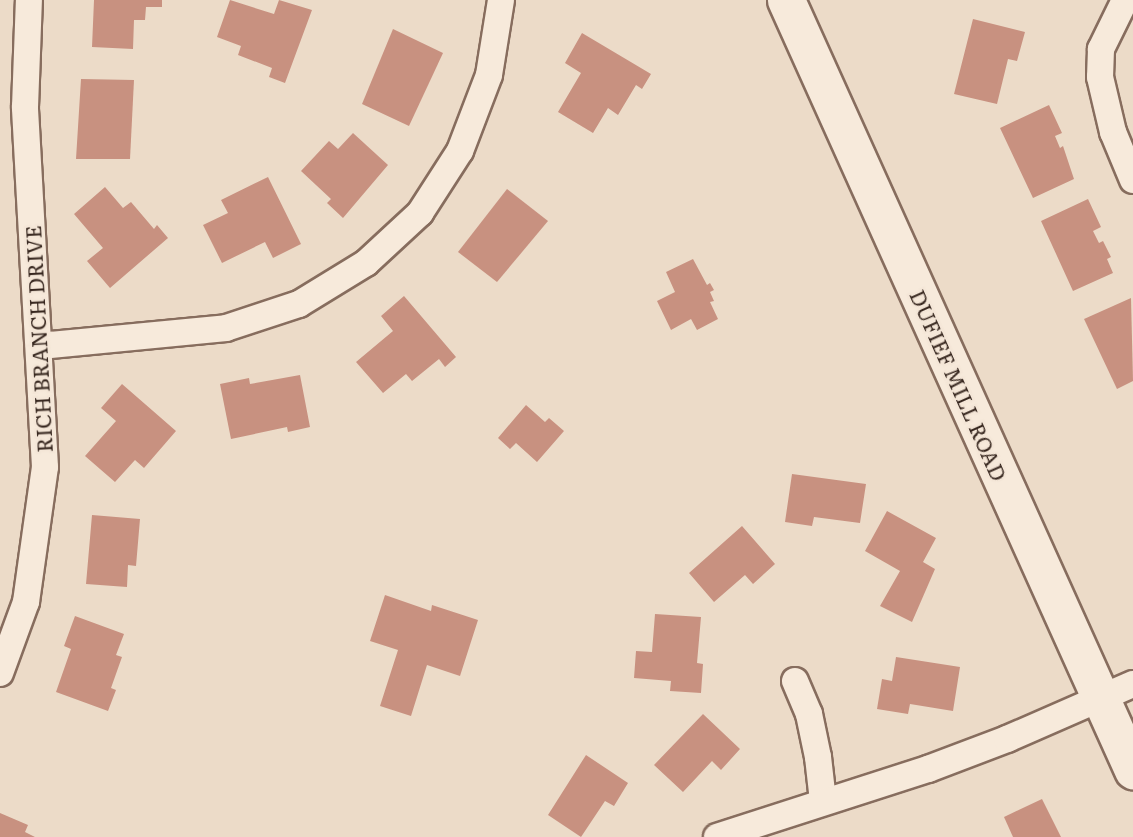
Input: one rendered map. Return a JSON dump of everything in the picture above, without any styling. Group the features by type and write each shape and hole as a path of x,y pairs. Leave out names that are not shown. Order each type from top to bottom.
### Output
{"main road":[{"name":"DUFIEF MILL ROAD","path":"786,0 1117,692 1133,770"}],"street":[{"name":"RICH BRANCH DRIVE","path":"0,673 26,602 45,467 24,107 29,0"},
{"path":"40,346 226,328 299,304 366,263 421,213 460,151 489,75 501,0"},
{"path":"1125,0 1101,49 1100,77 1112,132 1133,180"},
{"path":"795,681 811,724 823,801"},
{"path":"717,837 928,769 1117,692"}],"building":[{"path":"94,0 162,0 162,7 146,7 145,20 134,20 133,49 92,47"},
{"path":"230,0 274,14 279,0 312,10 285,83 269,77 272,68 238,55 241,46 217,37"},
{"path":"973,19 1025,32 1017,61 1008,59 997,104 954,94"},
{"path":"393,29 443,53 409,126 362,104"},
{"path":"582,33 651,74 642,89 636,85 618,115 608,108 593,133 558,112 581,73 565,63"},
{"path":"81,79 134,80 130,159 76,159"},
{"path":"1049,105 1062,133 1055,136 1060,148 1063,146 1074,179 1033,198 1000,128"},
{"path":"353,133 388,165 343,218 327,203 331,199 301,171 329,141 338,149"},
{"path":"268,177 301,244 273,258 265,242 222,263 203,225 228,213 221,200"},
{"path":"105,187 123,208 131,202 154,229 157,225 168,238 110,288 87,261 103,248 74,214"},
{"path":"507,189 548,221 497,282 458,252"},
{"path":"1088,199 1101,227 1093,231 1099,243 1103,241 1111,257 1107,259 1113,273 1073,291 1041,221"},
{"path":"693,259 707,285 710,283 714,290 710,292 714,301 710,302 718,319 697,330 691,319 671,330 657,301 675,292 666,272"},
{"path":"404,296 456,357 445,367 439,359 412,381 406,374 383,393 356,362 393,331 381,316"},
{"path":"1131,298 1133,381 1117,389 1084,319"},
{"path":"300,375 310,427 288,432 287,427 231,439 220,384 249,378 250,384"},
{"path":"122,384 176,431 144,468 135,460 115,482 85,456 116,421 101,408"},
{"path":"526,405 545,422 549,418 564,431 537,462 516,443 510,449 498,438"},
{"path":"792,474 866,484 860,523 814,517 812,526 785,522"},
{"path":"887,511 936,538 923,562 935,569 912,622 880,606 900,571 865,551"},
{"path":"92,515 140,519 136,566 128,565 127,587 86,584"},
{"path":"742,526 775,564 753,584 745,575 714,602 689,573"},
{"path":"385,595 431,611 432,605 478,620 460,676 427,665 411,716 380,706 398,650 370,641"},
{"path":"655,614 701,617 697,663 703,664 701,693 670,691 671,681 634,678 636,651 652,652"},
{"path":"75,616 124,634 116,655 122,657 111,688 116,690 108,711 56,692 71,649 64,646"},
{"path":"896,657 960,667 953,711 910,704 908,714 877,709 882,679 892,681"},
{"path":"703,714 740,749 721,770 712,761 683,792 654,765"},
{"path":"586,755 628,783 614,806 605,801 581,837 548,815"},
{"path":"1042,799 1061,837 1013,837 1004,817"},
{"path":"0,813 28,825 25,832 35,837 0,837"}]}
